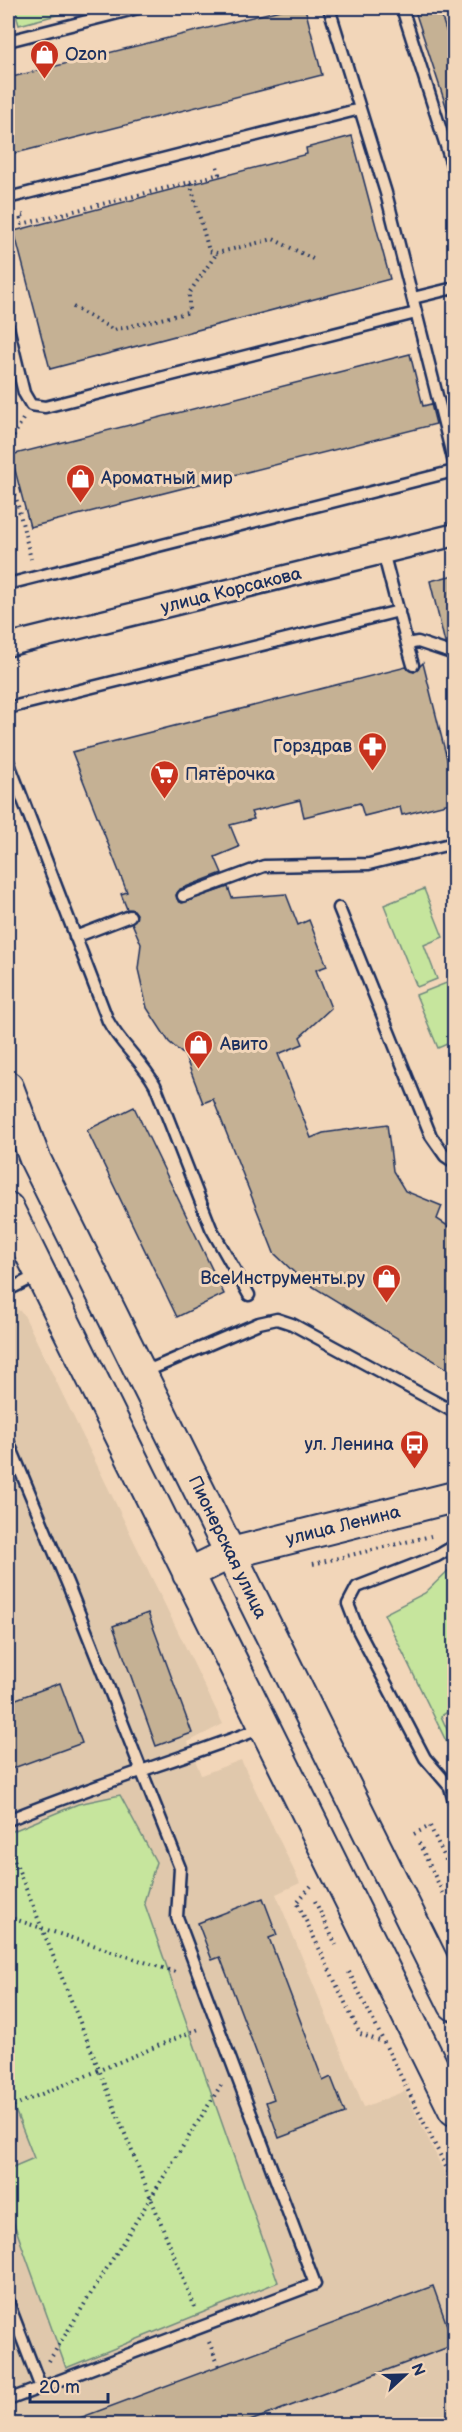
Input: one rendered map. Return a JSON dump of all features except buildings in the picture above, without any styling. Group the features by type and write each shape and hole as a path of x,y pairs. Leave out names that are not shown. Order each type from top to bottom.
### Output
{"main road":[{"name":"Пионерская улица","path":"8,1087 35,1159 454,2005"},
{"path":"8,1208 454,2110"},
{"name":"улица Ленина","path":"188,1574 231,1553 454,1497"}],"street":[{"name":"улица Корсакова","path":"8,645 454,535"}],"lane":[{"path":"8,41 138,8"},
{"path":"329,8 386,194 454,463"},
{"path":"402,8 454,171"},
{"path":"8,198 360,109"},
{"path":"413,298 454,288"},
{"path":"8,327 24,393 32,405 45,407 417,313"},
{"path":"8,584 454,471"},
{"path":"383,552 413,665"},
{"path":"8,708 399,611"},
{"path":"407,644 418,642 454,654"},
{"path":"8,761 108,1021 122,1045 141,1064 155,1085 211,1228 249,1295"},
{"path":"183,896 264,866 369,864 454,843"},
{"path":"339,908 431,1136 445,1156 454,1162"},
{"path":"75,937 130,916"},
{"path":"8,1290 40,1274"},
{"path":"141,1373 259,1323 277,1319 292,1324 454,1412"},
{"path":"8,1441 143,1771 180,1868 177,1917 315,2284 39,2383 8,2400"},
{"path":"454,1546 437,1556 357,1587 348,1604 358,1629 425,1758 450,1787 454,1802"},
{"path":"8,1820 77,1792 265,1727"},
{"path":"450,1787 454,1776"},
{"path":"8,2302 39,2383"}],"path":[{"path":"31,214 20,216 22,224 219,174 217,166 206,169"},
{"path":"190,182 209,251 217,253 273,239 315,260"},
{"path":"74,307 114,330 186,313 189,306 189,293 217,253"},
{"path":"8,447 32,405"},
{"path":"8,465 36,577"},
{"path":"308,1565 432,1536"},
{"path":"414,1834 430,1826 454,1877"},
{"path":"419,1843 443,1893"},
{"path":"8,1844 219,2367"},
{"path":"311,1886 297,1902 360,2034 384,2042"},
{"path":"315,1901 336,1946"},
{"path":"8,1917 201,1980"},
{"path":"349,1972 454,2183"},
{"path":"8,2109 216,2022"},
{"path":"39,2383 150,2197 233,2066"}],"shaded area":[{"path":"8,1304 23,1313 223,1724 188,1742 201,1775 241,1760 300,1883 276,1894 364,2107 405,2091 454,2192 454,2424 8,2424"}],"green space":[{"path":"14,8 83,8 19,25"},
{"path":"424,889 443,937 424,945 437,979 417,987 384,905"},
{"path":"454,980 454,1041 438,1048 416,995"},
{"path":"454,1565 454,1708 441,1716 454,1745 449,1747 384,1614 425,1593"},
{"path":"120,1795 156,1862 144,1902 278,2282 66,2368 8,2207 8,2169 34,2158 8,2092 8,1833 78,1804"}],"place":[{"name":"Ozon","path":"44,80"},
{"name":"Ароматный мир","path":"80,504"},
{"name":"Горздрав","path":"373,772"},
{"name":"Пятёрочка","path":"164,800"},
{"name":"Авито","path":"199,1070"},
{"name":"ВсеИнструменты.ру","path":"386,1304"},
{"name":"ул. Ленина","path":"415,1470"}]}
